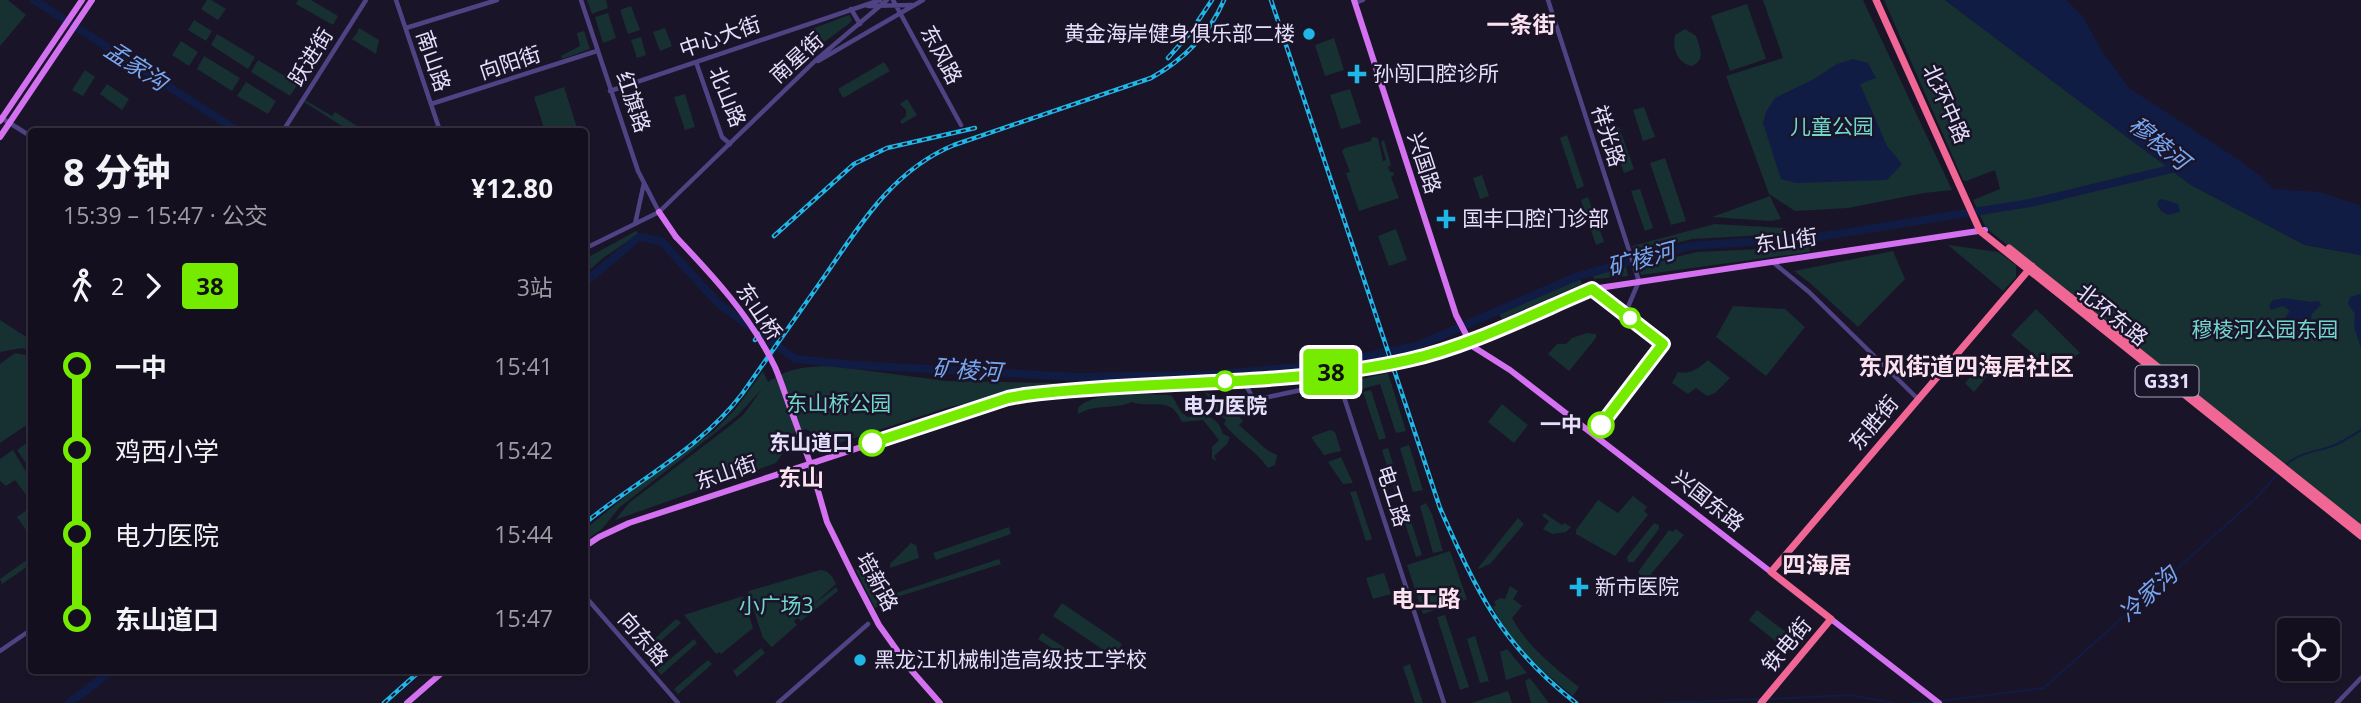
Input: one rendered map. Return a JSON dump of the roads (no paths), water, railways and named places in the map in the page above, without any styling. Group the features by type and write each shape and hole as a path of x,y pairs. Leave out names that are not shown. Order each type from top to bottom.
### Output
{"highway":[{"name":"北环中路","path":"1878,0 1980,226"},
{"name":"北环东路","path":"1980,226 2361,537"},
{"name":"北环东路","path":"2030,268 2361,529"},
{"name":"东胜街","path":"1771,572 2030,268"},
{"name":"兴国东路","path":"1771,572 1831,619"},
{"name":"铁电街","path":"1761,703 1831,619"}],"main road":[{"path":"1,119 82,0"},
{"path":"0,137 92,0"},
{"name":"兴国路","path":"1354,1 1456,315 1467,335"},
{"name":"东山桥","path":"659,212 676,237 709,272 751,325 775,368 810,463"},
{"name":"东山街","path":"588,544 629,523 1008,398 1048,392 1243,380 1349,370 1409,360 1454,346 1592,289 1980,226"},
{"name":"兴国东路","path":"1467,335 1474,347 1510,370 1771,572"},
{"name":"培新路","path":"810,463 827,522 879,625 911,670 940,703"},
{"name":"兴国东路","path":"1831,619 1939,703"},
{"path":"407,703 417,700 441,674"}],"street":[{"name":"跃进街","path":"285,128 366,0"},
{"name":"南山路","path":"396,0 439,128"},
{"path":"406,28 497,0"},
{"name":"红旗路","path":"581,0 610,91 644,182 659,212"},
{"name":"南星街","path":"659,212 808,67 860,24 881,2 887,0"},
{"path":"808,67 923,0"},
{"path":"1354,1 1363,0"},
{"name":"祥光路","path":"1548,0 1639,281"},
{"path":"881,2 915,5"},
{"name":"中心大街","path":"610,91 854,8 881,2"},
{"name":"东风路","path":"895,2 961,125"},
{"path":"854,8 860,24"},
{"name":"向阳街","path":"431,104 597,51"},
{"name":"北山路","path":"696,62 722,136 730,144"},
{"path":"1,119 28,135"},
{"path":"635,224 644,182"},
{"path":"588,247 659,212"},
{"path":"1771,261 1809,292 1918,399"},
{"path":"1625,314 1639,281"},
{"path":"1592,289 1663,344 1594,435"},
{"name":"电工路","path":"1243,380 1254,400 1339,382 1444,703"},
{"name":"向东路","path":"588,600 678,703"},
{"path":"778,703 868,624"},
{"path":"0,651 28,632"},
{"path":"2337,703 2361,678"}],"water":[{"name":"穆棱河","path":"1945,0 2066,0 2083,17 2102,51 2129,88 2230,154 2258,174 2273,189 2319,192 2361,206 2361,255 2305,245 2191,185"},
{"path":"1853,59 1868,63 1876,78 1860,84 1887,146 1902,164 1887,180 1796,183 1781,179 1763,123 1766,112 1775,98 1837,64"},
{"path":"2162,199 2178,204 2180,212 2168,215 2161,211 2157,204"},
{"path":"2359,294 2361,348 2354,327 2355,314 2348,304 2350,297"},
{"path":"2285,298 2319,301 2321,305 2312,314 2312,333 2300,329 2286,334 2277,332 2275,325 2290,311 2283,306 2271,310 2269,305 2273,300"}],"waterway":[{"name":"孟家沟","path":"34,0 233,128"},
{"name":"矿棱河","path":"588,280 639,237 661,241 719,304 795,359 854,365 1076,377 1207,375 1323,365 1417,346 1578,276 1690,246 1818,237 2030,203 2179,167"},
{"name":"冷家沟","path":"2286,465 2303,454 2335,445 2361,430"},
{"name":"冷家沟","path":"1940,701 2044,688 2256,498 2278,474"},
{"name":"矿棱河","path":"69,703 108,674"},
{"name":"冷家沟","path":"1770,699 1851,695 1893,703"},
{"name":"冷家沟","path":"1661,703 1761,699"},
{"name":"冷家沟","path":"1911,703 1935,702"}],"railway":[{"path":"1168,58 1190,33 1212,0"},
{"path":"588,521 688,448 725,414 742,394 863,221 894,185 912,170 954,145 1151,78 1174,63 1194,45 1211,24 1224,0"},
{"path":"1271,0 1440,508 1466,566 1510,638 1528,660 1576,703"},
{"path":"774,236 854,164 887,148 975,128"},
{"path":"755,340 764,327"},
{"path":"384,703 417,674"}],"place":[{"name":"黄金海岸健身俱乐部二楼","path":"1309,34"},
{"name":"孙闯口腔诊所","path":"1357,74"},
{"name":"国丰口腔门诊部","path":"1446,219"},
{"name":"电力医院","path":"1225,381"},
{"name":"一中","path":"1601,425"},
{"name":"东山道口","path":"872,443"},
{"name":"新市医院","path":"1579,587"},
{"name":"黑龙江机械制造高级技工学校","path":"860,660"}],"district":[{"name":"一条街","path":"1521,25"},
{"name":"东风街道四海居社区","path":"1966,367"},
{"name":"东山","path":"801,478"},
{"name":"四海居","path":"1817,565"},
{"name":"电工路","path":"1426,599"}],"park label":[{"name":"儿童公园","path":"1832,127"},
{"name":"穆棱河公园东园","path":"2265,330"},
{"name":"东山桥公园","path":"839,404"},
{"name":"小广场3","path":"776,606"}]}
